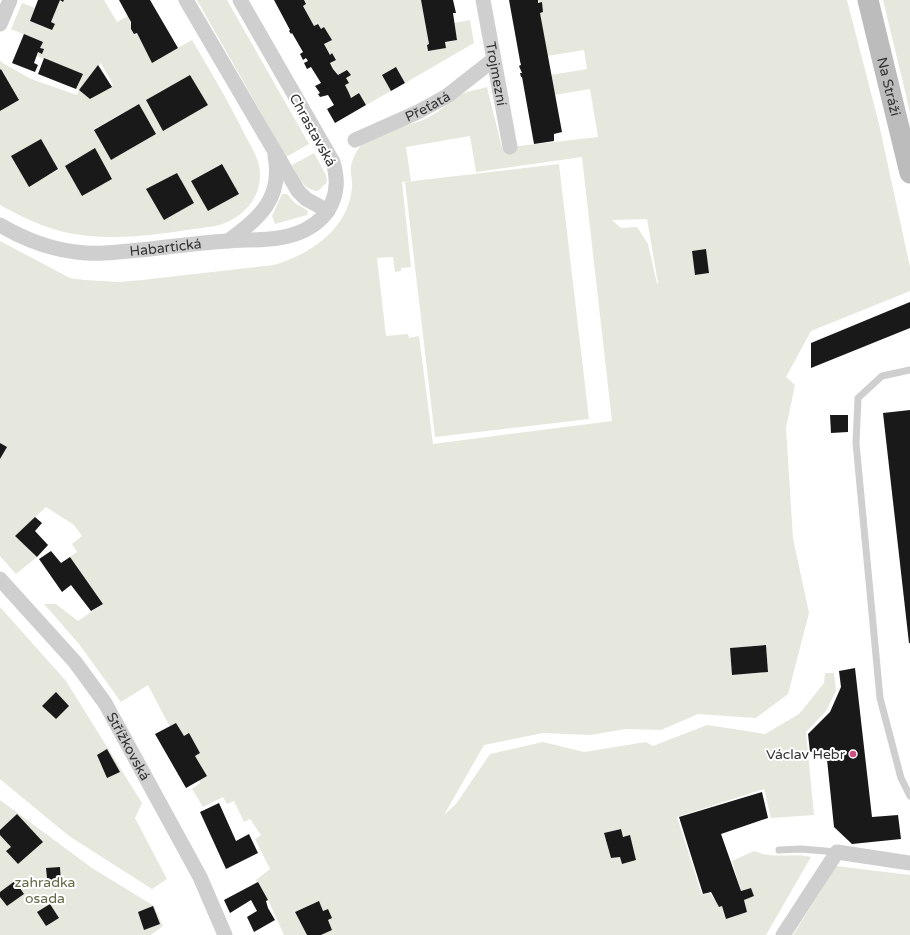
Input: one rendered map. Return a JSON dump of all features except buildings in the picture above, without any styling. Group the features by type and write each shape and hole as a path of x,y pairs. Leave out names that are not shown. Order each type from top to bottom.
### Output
{"street":[{"path":"0,24 10,0"},
{"path":"186,0 298,191 306,199 328,211"},
{"name":"Chrastavská","path":"240,0 333,162 337,186 332,205 328,211"},
{"name":"Trojmezní","path":"482,0 510,147"},
{"name":"Na Stráži","path":"868,0 910,173"},
{"name":"Přeťatá","path":"356,140 418,112 447,96 493,60"},
{"path":"228,241 262,213 270,202 277,176 273,149"},
{"name":"Habartická","path":"0,225 14,233 49,247 78,252 123,252 228,241 275,238 290,235 305,230 318,221 328,211"},
{"name":"Střížkovská","path":"0,579 75,662 105,703 200,877 225,935"},
{"path":"783,935 837,852 910,863"}],"lane":[{"path":"910,370 882,376 858,398 856,443 880,698 901,778 910,796"},
{"path":"779,850 801,849 837,852"}],"green space":[{"path":"60,0 104,0 117,22 128,16 134,34 137,33 152,62 192,40 227,100 257,159 260,169 259,183 257,192 247,208 233,219 216,226 127,237 109,237 64,232 26,218 0,205 0,111 19,100 2,69 0,70 0,60 31,79 77,95 79,90 76,89 83,74 37,56 38,52 42,54 43,49 40,48 42,42 11,29 22,3 35,8 30,21 52,30 54,24 51,22","holes":["101,63 113,85 91,99 79,90","190,75 208,105 163,130 146,100","139,104 156,134 111,160 94,129","95,149 112,178 82,196 65,166","48,152 58,170 29,186","221,164 238,194 208,211 191,181","177,173 194,203 164,219 147,189"]},
{"path":"197,0 227,0 309,144 286,157"},
{"path":"304,0 421,0 429,44 427,45 428,51 446,48 445,43 457,40 454,23 470,20 474,43 405,83 397,68 383,75 391,91 366,105 359,93 351,98 345,85 348,83 334,69 331,63 336,60 332,53 330,55 324,44 331,40 324,27 321,29 318,24 314,26 303,6 306,4"},
{"path":"538,0 847,0 879,124 910,267 910,291 811,331 786,377 795,385 786,428 793,538 809,613 788,694 756,718 698,714 661,730 626,729 590,735 543,733 484,745 444,815 456,804 490,754 543,742 584,752 646,742 653,746 707,725 765,734 799,714 824,683 825,673 834,673 836,691 826,711 806,732 814,815 771,818 764,789 677,817 702,895 710,893 714,899 716,899 719,907 722,906 726,919 747,912 744,900 754,896 751,888 741,891 732,861 754,851 776,856 796,855 811,857 766,935 321,935 332,930 328,920 332,918 328,909 323,911 318,901 295,912 307,935 284,935 268,900 256,880 270,869 255,839 261,835 250,819 244,822 234,801 227,804 223,797 203,807 192,789 200,783 199,780 207,776 195,756 200,753 189,734 184,736 170,727 148,685 121,702 79,644 44,604 56,604 78,621 103,604 70,557 77,552 72,544 82,536 74,525 46,507 15,536 37,557 16,574 0,556 0,459 6,447 0,443 0,241 70,278 84,280 119,282 274,265 314,247 335,227 343,216 349,203 352,185 351,164 359,147 363,143 376,135 423,120 438,112 458,96 465,93 487,87 502,148 598,137 590,89 554,95 551,75 587,69 584,50 547,56 540,13 543,12 542,2 539,3","holes":["470,136 476,172 582,157 612,421 433,444 419,336 409,338 408,334 386,336 377,258 393,257 395,272 401,271 401,268 411,267 402,182 411,181 406,147","647,219 657,284 648,244 637,227 621,228 612,220","706,249 709,273 695,275 692,251","766,645 768,672 732,675 730,648","620,829 623,837 630,836 636,860 622,864 620,857 611,858 604,834"]},
{"path":"883,0 910,0 910,112"},
{"path":"314,153 326,175 327,182 318,191 305,186 299,179 292,165"},
{"path":"559,164 589,419 435,437 405,182"},
{"path":"282,194 287,194 295,203 308,211 307,215 275,224 272,216"},
{"path":"0,607 66,681 142,803 135,818 167,879 152,889 69,836 0,779"},
{"name":"zahradka osada","path":"0,800 92,868 154,906 163,926 151,935 0,935"},
{"path":"836,866 910,875 910,935 793,935"}],"place":[{"name":"Václav Hebr","path":"853,754"}]}
